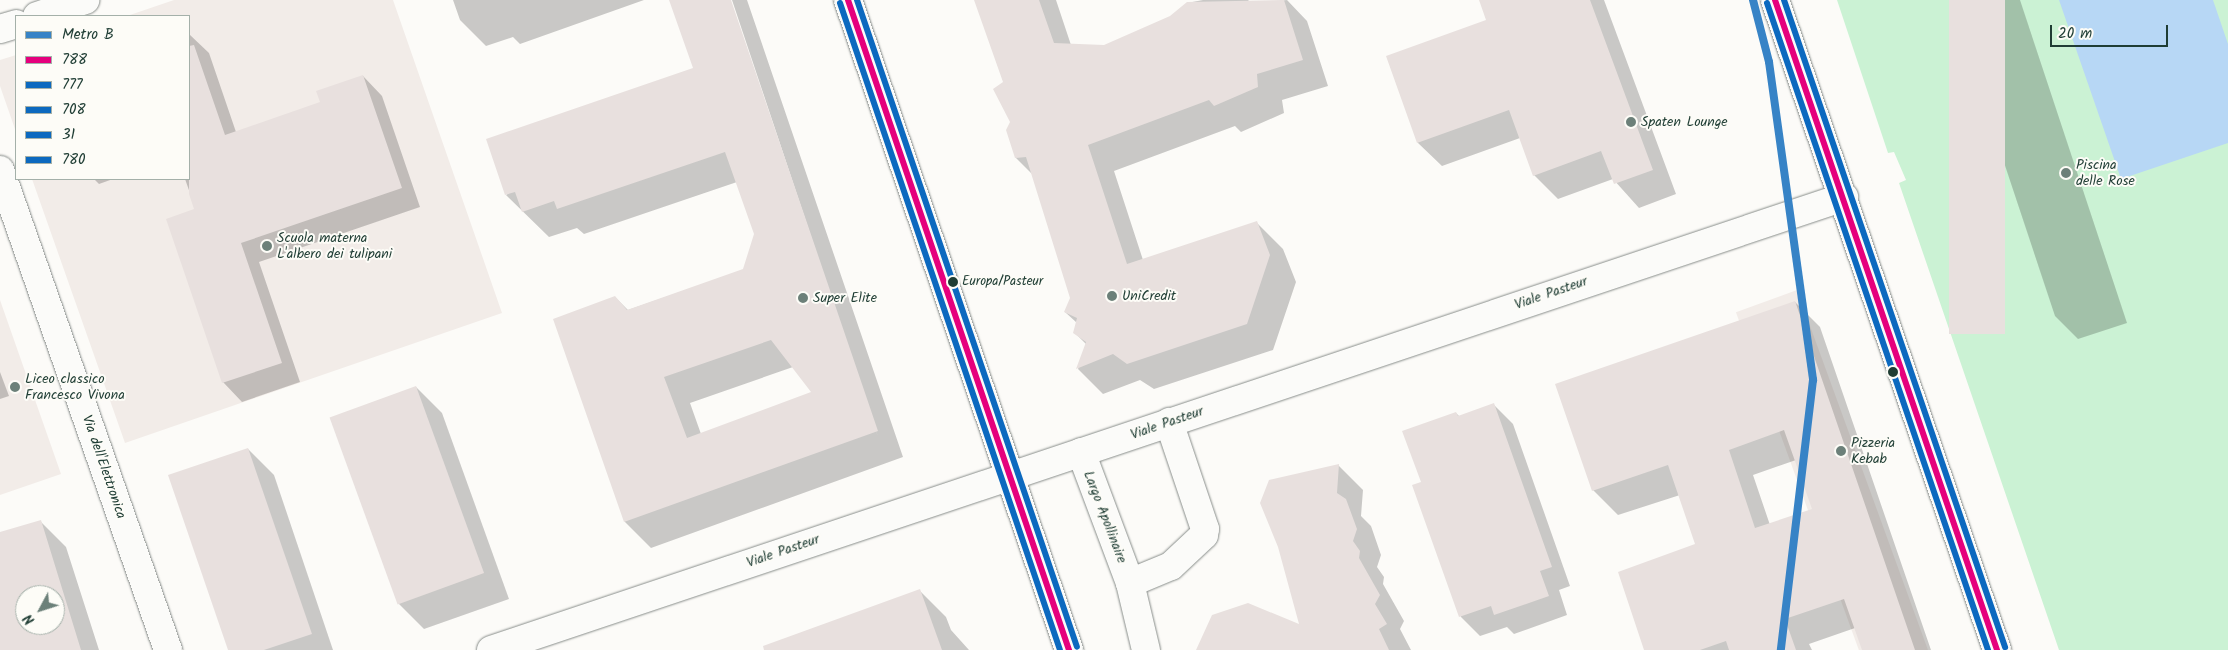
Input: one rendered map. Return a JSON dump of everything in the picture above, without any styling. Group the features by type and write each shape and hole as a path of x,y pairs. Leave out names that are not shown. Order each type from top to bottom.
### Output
{"street":[{"path":"40,15 85,0"},
{"path":"848,0 1008,475 1070,650"},
{"path":"1775,0 1844,197 1997,650"},
{"path":"0,29 15,24"},
{"name":"Via dell'Elettronica","path":"0,170 168,650"},
{"name":"Viale Pasteur","path":"491,650 1008,475 1844,197"},
{"path":"1130,583 1171,566 1204,536 1205,529 1169,422"},
{"name":"Largo Apollinaire","path":"1081,452 1130,583 1146,650"}],"shaded area":[{"name":"Scuola materna L'albero dei tulipani","path":"174,0 393,0 502,313 125,443 32,180 190,180 190,15 130,15"},
{"path":"15,55 15,129 0,86 0,60"},
{"path":"1797,290 1928,650 1859,650 1736,312"},
{"name":"Liceo classico Francesco Vivona","path":"0,300 61,474 0,495"}],"green space":[{"path":"1837,0 2228,0 2228,650 2059,650 1899,183 1906,180 1894,152 1888,153"}],"water":[{"path":"2059,0 2213,0 2228,44 2228,143 2121,179"}],"building":[{"path":"669,0 731,0 878,431 624,522 553,319 615,296 627,310 743,269 754,234 725,152 557,209 554,201 522,212 515,192 505,195 486,139 693,68","holes":["771,340 811,392 687,438 664,377"]},
{"path":"974,0 1039,0 1054,43 1104,45 1170,16 1187,2 1284,0 1303,60 1257,74 1258,87 1214,106 1209,100 1088,145 1127,264 1257,221 1270,255 1247,324 1127,364 1113,354 1076,369 1086,342 1073,333 1077,318 1064,312 1070,298 1026,157 1015,158 1006,130 1010,122 993,89 1003,82"},
{"path":"1479,0 1590,0 1653,170 1614,184 1601,151 1533,176 1509,110 1417,143 1386,56 1486,20"},
{"path":"1949,0 2005,0 2005,334 1949,334"},
{"path":"194,45 225,135 320,102 316,91 363,75 402,188 241,243 282,363 222,383 166,219 194,209 189,194 190,46"},
{"path":"1795,301 1915,650 1862,650 1844,599 1785,619 1796,650 1729,650 1726,641 1700,650 1644,650 1618,572 1695,544 1668,465 1592,491 1555,384","holes":["1784,430 1812,509 1755,528 1729,450"]},
{"path":"416,386 484,573 398,604 330,417"},
{"path":"1494,403 1552,567 1540,571 1549,596 1494,615 1491,606 1459,617 1412,485 1421,482 1402,431 1456,412 1458,416"},
{"path":"248,448 312,634 264,650 228,650 168,475"},
{"path":"1339,464 1337,493 1346,499 1357,529 1353,541 1360,551 1359,558 1380,595 1375,604 1387,624 1379,629 1389,650 1196,650 1212,615 1248,603 1299,624 1278,547 1260,503 1269,480"},
{"path":"41,520 61,585 15,585 15,635 65,635 65,598 81,650 0,650 0,532"},
{"path":"920,589 942,650 764,650 763,646"}],"metro line":[{"name":"B","path":"1753,0 1769,62 1813,380 1781,650"}],"transit line":[{"name":"788","path":"848,0 1069,650"},
{"name":"780","path":"857,0 1077,647"},
{"name":"788","path":"1775,0 1997,650"},
{"name":"708","path":"1784,0 2005,647"},
{"name":"31","path":"840,3 1060,650"},
{"name":"777","path":"1767,3 1988,650"}],"place":[{"name":"Spaten Lounge","path":"1631,122"},
{"name":"Piscina delle Rose","path":"2066,173"},
{"name":"Scuola materna L'albero dei tulipani","path":"267,246"},
{"name":"Europa/Pasteur","path":"953,282"},
{"name":"UniCredit","path":"1112,296"},
{"name":"Super Elite","path":"803,298"},
{"name":"Liceo classico Francesco Vivona","path":"15,387"},
{"name":"Pizzeria Kebab","path":"1841,451"}]}
